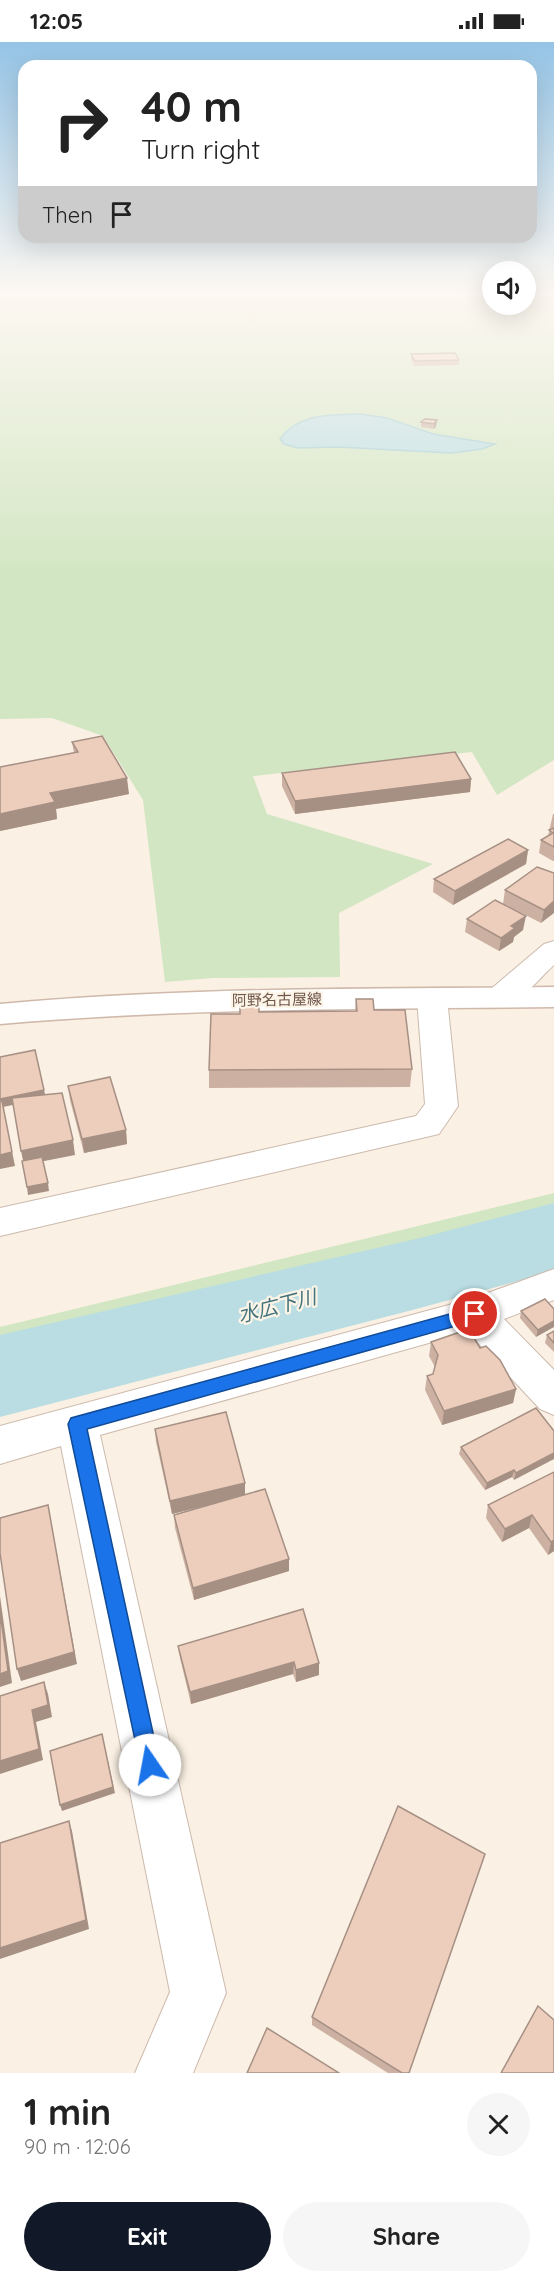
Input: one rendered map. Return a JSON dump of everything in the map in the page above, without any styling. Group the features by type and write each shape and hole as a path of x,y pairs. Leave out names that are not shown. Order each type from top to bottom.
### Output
{"main road":[{"name":"阿野名古屋線","path":"0,1014 90,1006 502,996 554,997"}],"street":[{"path":"502,996 554,950"},
{"path":"0,1222 427,1126 442,1106 432,998"},
{"path":"0,1445 475,1314 554,1284"},
{"path":"475,1314 554,1397"},
{"path":"77,1424 198,1993 164,2073"}],"green space":[{"path":"0,389 554,389 554,760 497,795 472,752 253,776 267,814 433,864 339,913 340,977 213,978 165,982 143,800 103,736 52,718 0,719"},
{"path":"554,1193 554,1226 533,1235 0,1365 0,1327"}],"water":[{"path":"360,414 387,418 433,434 495,444 482,449 451,453 338,447 298,448 284,444 280,439 296,424 306,420 327,415"}],"building":[{"path":"425,419 437,420 434,424 421,422"},
{"path":"102,736 127,778 50,793 55,802 0,814 0,767 78,752 72,742"},
{"path":"455,752 471,779 295,801 282,773"},
{"path":"554,828 554,847 541,840 553,833 549,830"},
{"path":"508,839 528,850 455,891 434,879"},
{"path":"537,867 554,873 554,901 544,910 505,890"},
{"path":"495,900 526,916 511,926 515,928 501,938 467,919"},
{"path":"356,999 373,999 374,1010 405,1010 412,1069 209,1070 211,1014 240,1014 240,1001 259,1002 259,1012 357,1011"},
{"path":"35,1050 44,1090 0,1099 0,1057"},
{"path":"110,1077 126,1130 82,1139 68,1086"},
{"path":"62,1093 73,1140 21,1151 12,1098"},
{"path":"0,1101 2,1101 12,1152 0,1155"},
{"path":"42,1157 48,1183 27,1187 22,1161"},
{"path":"545,1299 554,1309 554,1321 538,1330 521,1311"},
{"path":"469,1329 480,1348 486,1346 500,1360 516,1389 444,1411 427,1376 433,1374 438,1355 431,1342"},
{"path":"554,1331 554,1343 547,1335"},
{"path":"536,1408 554,1431 554,1453 516,1473 514,1470 487,1483 461,1447"},
{"path":"226,1412 245,1483 170,1501 155,1429"},
{"path":"554,1472 554,1540 551,1542 532,1515 505,1529 488,1505"},
{"path":"265,1489 289,1559 193,1588 174,1515"},
{"path":"48,1505 74,1652 17,1669 0,1553 0,1518"},
{"path":"303,1609 319,1663 296,1670 294,1662 190,1692 178,1646"},
{"path":"0,1612 8,1671 0,1674"},
{"path":"44,1682 48,1705 32,1710 39,1749 0,1761 0,1696"},
{"path":"102,1734 113,1787 60,1805 50,1751"},
{"path":"398,1806 485,1854 409,2073 402,2073 312,2017"},
{"path":"69,1821 86,1920 0,1948 0,1843"},
{"path":"538,2006 554,2020 554,2073 501,2073"},
{"path":"267,2028 339,2073 247,2073"}],"waterway":[{"name":"水広下川","path":"0,1376 420,1273 554,1237"}],"route":[{"path":"150,1765 77,1424 475,1314"}]}
